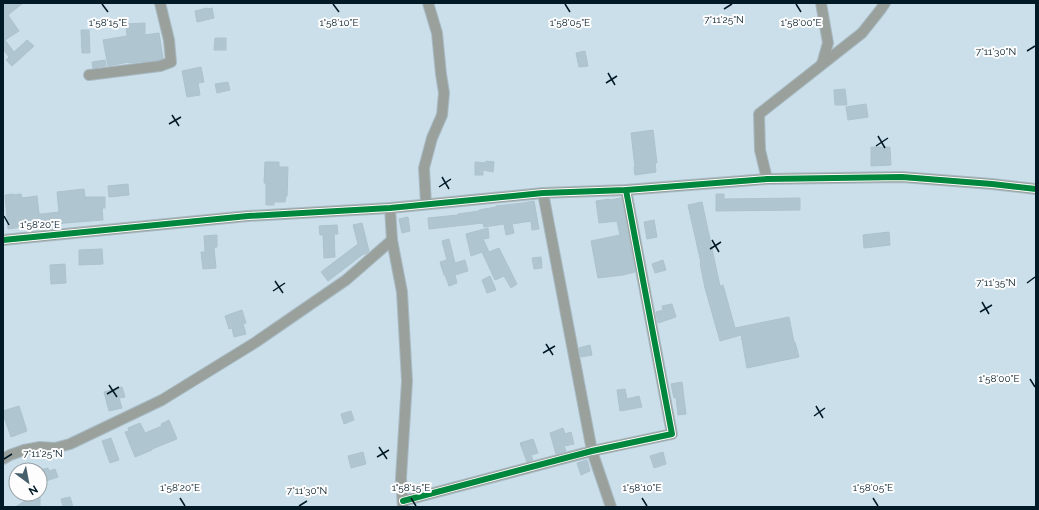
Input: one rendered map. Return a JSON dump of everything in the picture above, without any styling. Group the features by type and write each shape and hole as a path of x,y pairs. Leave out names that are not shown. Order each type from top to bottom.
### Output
{"street":[{"path":"89,75 160,66 171,62 169,40 160,3"},
{"path":"426,204 424,168 432,138 442,115 444,93 437,33 428,3"},
{"path":"821,3 828,43 822,64"},
{"path":"767,179 760,150 759,114 862,33 882,9 885,3"},
{"path":"3,240 248,216 390,208 543,193 626,190 767,179 902,177 1036,189"},
{"path":"390,208 392,240 402,292 407,381 401,478 403,504 592,452 672,434 626,190"},
{"path":"543,193 592,452 611,507"},
{"path":"3,459 24,450 40,447 56,448 70,444 162,400 256,342 346,280 392,240"}],"building":[{"path":"3,3 23,3 8,15 19,31 5,40 14,52 27,40 34,46 12,66 6,60 9,57 3,49"},
{"path":"212,8 214,18 197,22 195,11"},
{"path":"145,23 145,35 159,33 163,58 158,60 129,62 108,66 103,40 127,36 126,24"},
{"path":"81,30 89,30 90,53 82,53"},
{"path":"215,38 226,38 226,50 214,50"},
{"path":"585,51 588,66 579,67 576,53"},
{"path":"105,60 106,66 93,68 92,62"},
{"path":"201,67 204,82 198,83 200,95 187,97 182,71"},
{"path":"228,82 230,90 217,93 215,84"},
{"path":"845,89 847,105 835,105 834,90"},
{"path":"866,104 868,117 848,120 846,107"},
{"path":"653,130 657,163 655,163 656,172 635,175 631,133"},
{"path":"871,147 890,147 891,165 871,166"},
{"path":"486,161 494,162 493,172 483,170 483,175 475,175 475,162 486,163"},
{"path":"265,162 279,162 279,167 288,167 287,196 285,202 274,202 274,205 266,205 266,183 264,183"},
{"path":"128,184 129,195 109,197 108,186"},
{"path":"84,189 85,197 105,197 105,208 102,208 103,220 8,229 5,195 21,194 22,198 37,196 39,214 41,214 59,212 57,192"},
{"path":"716,194 724,194 724,199 800,198 800,210 716,211"},
{"path":"621,198 635,272 598,278 591,241 620,235 617,221 599,223 596,201"},
{"path":"534,201 539,229 532,230 531,221 512,224 514,233 506,235 504,224 484,227 483,223 429,229 428,218 458,215 496,206"},
{"path":"702,202 720,286 723,285 735,328 789,317 794,342 799,357 747,368 741,335 720,341 705,288 688,205"},
{"path":"408,217 410,231 402,233 399,219"},
{"path":"654,220 657,237 647,239 644,222"},
{"path":"362,223 369,251 328,281 321,272 358,244 353,225"},
{"path":"337,225 338,234 334,234 335,257 324,258 323,235 320,235 319,226"},
{"path":"488,228 489,238 483,239 489,252 499,248 517,284 511,288 504,276 495,280 482,252 471,256 466,234"},
{"path":"889,232 890,245 864,248 863,235"},
{"path":"217,235 217,247 214,248 216,268 203,269 201,252 205,252 204,236"},
{"path":"449,239 455,263 465,260 468,271 455,275 457,283 449,286 440,262 447,260 442,241"},
{"path":"102,249 103,264 79,265 79,250"},
{"path":"541,257 542,268 534,269 532,258"},
{"path":"663,260 666,270 655,273 652,264"},
{"path":"65,264 66,283 51,284 50,265"},
{"path":"490,276 496,290 487,293 482,280"},
{"path":"672,304 676,317 658,323 656,312 663,310 662,306"},
{"path":"242,310 246,323 243,324 246,334 234,337 232,328 229,329 225,316"},
{"path":"590,345 592,355 581,357 579,348"},
{"path":"682,382 686,414 678,415 676,397 674,398 671,384"},
{"path":"122,387 125,397 119,398 122,408 109,411 104,392"},
{"path":"625,389 627,399 639,396 642,407 620,411 617,390"},
{"path":"19,406 27,431 11,437 3,411"},
{"path":"351,411 354,420 344,424 341,414"},
{"path":"169,420 177,439 135,457 125,432 129,431 128,428 140,423 145,433 162,426 161,424"},
{"path":"563,428 565,434 571,432 574,444 564,446 566,451 556,454 550,433"},
{"path":"111,438 119,460 110,463 102,441"},
{"path":"533,439 538,453 531,455 533,460 527,462 520,443"},
{"path":"363,452 366,464 351,468 348,456"},
{"path":"663,452 666,464 654,468 650,456"},
{"path":"587,460 590,471 581,475 577,463"},
{"path":"48,468 49,471 55,469 58,477 48,480"},
{"path":"70,497 73,507 63,507 61,499"},
{"path":"23,502 40,502 40,507 15,507"}],"cycle path":[{"path":"3,240 248,216 390,208 543,193 626,190 767,179 902,177 1036,189"},
{"path":"403,501 592,451 672,434 626,190"}]}
